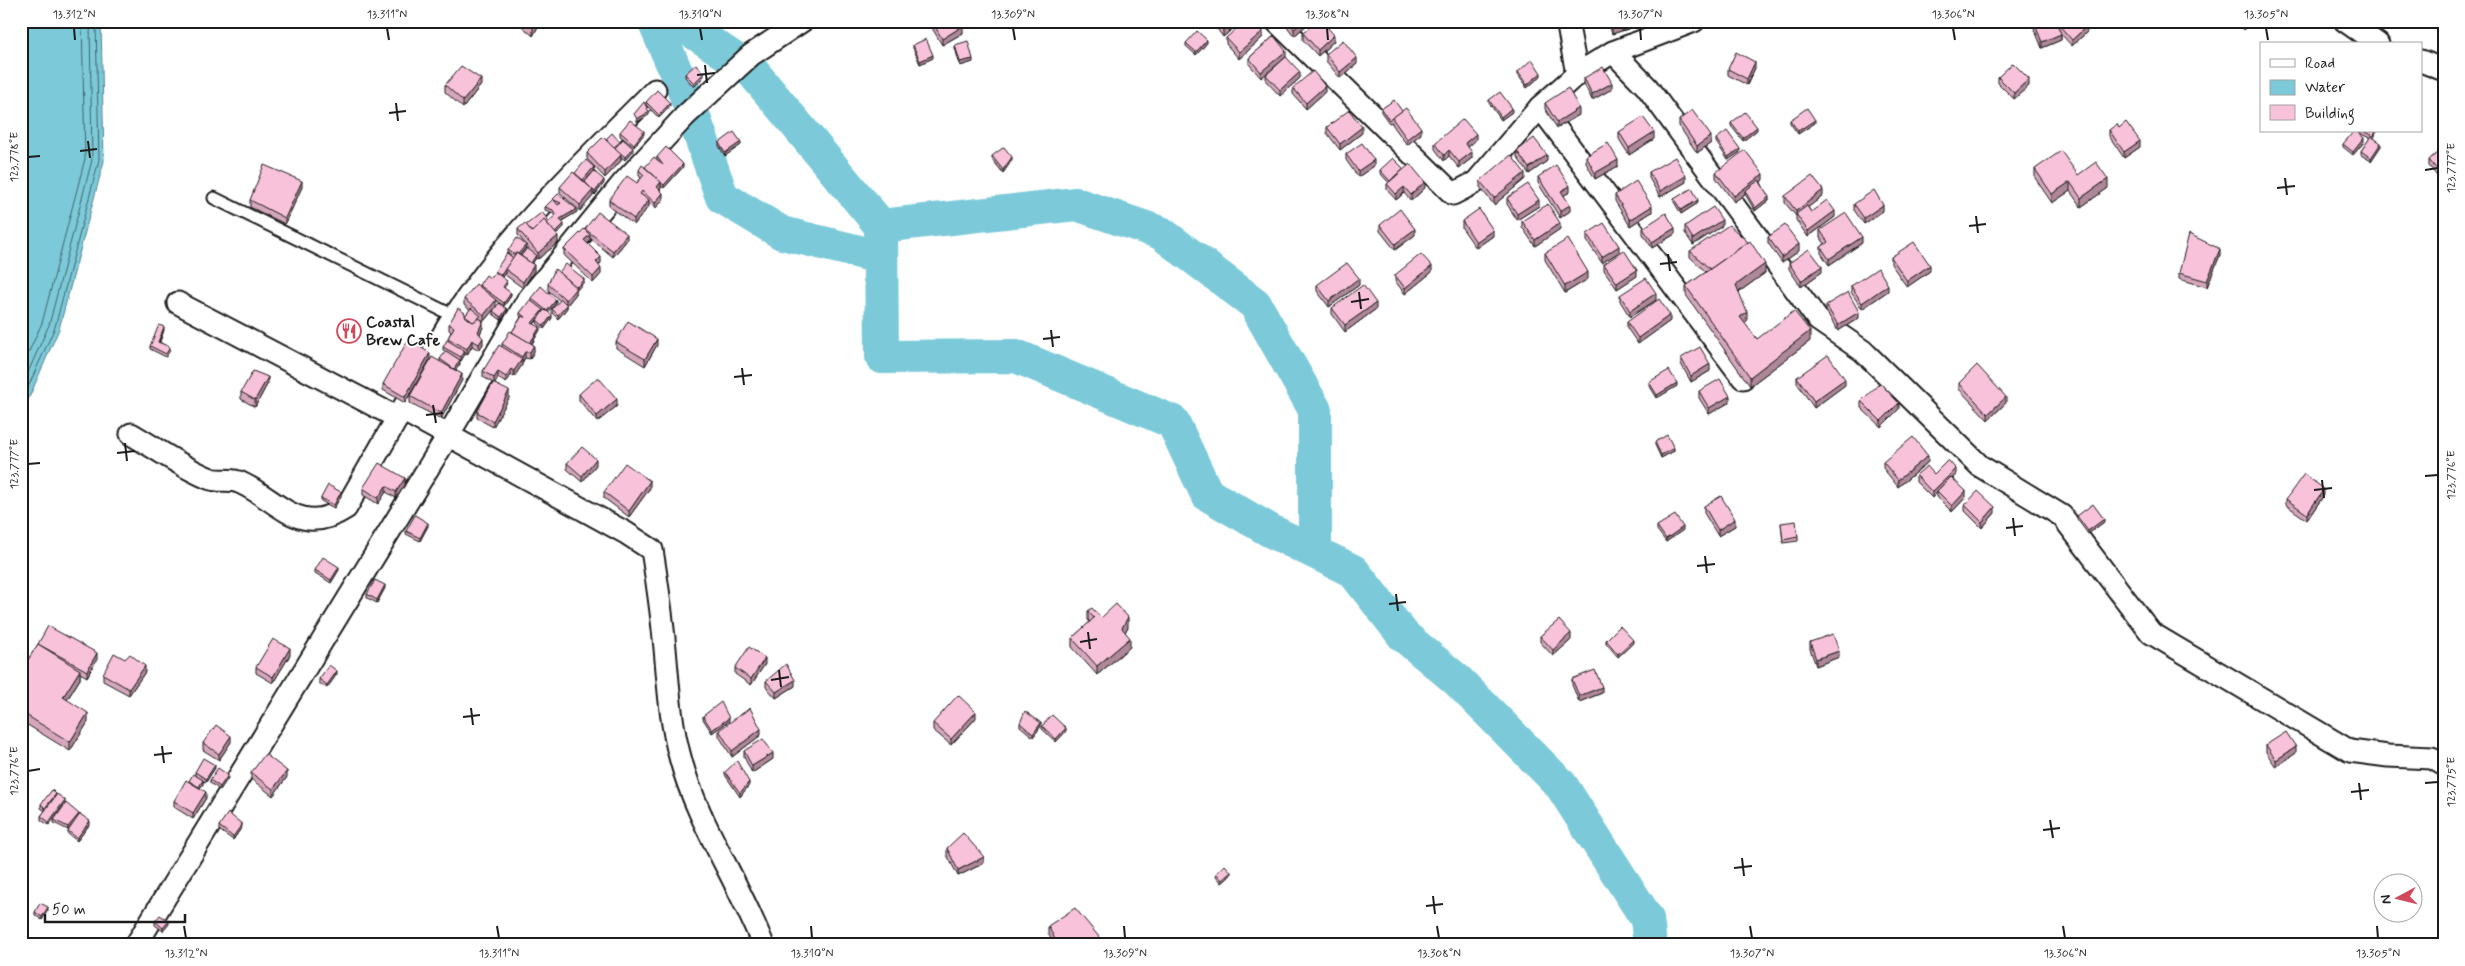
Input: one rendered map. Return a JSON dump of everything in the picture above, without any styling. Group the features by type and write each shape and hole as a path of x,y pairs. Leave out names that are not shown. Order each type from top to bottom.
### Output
{"street":[{"path":"136,945 527,301 623,183 685,116 751,55 802,21"},
{"path":"1276,21 1453,194 1476,182 1540,107 1577,74 1613,52 1694,21"},
{"path":"1567,21 1577,74"},
{"path":"2345,21 2375,42"},
{"path":"1613,52 1647,87 1818,320 1863,351 1980,466 2062,516 2152,633 2350,751 2388,756 2432,758 2444,766"},
{"path":"2422,61 2444,70"},
{"path":"131,434 212,480 239,482 292,516 312,520 332,517 346,508 454,316 524,225 599,144 655,90"},
{"path":"1540,107 1743,378"},
{"path":"178,303 400,414 448,434 626,533 652,550 660,596 668,697 680,758 699,810 753,920 763,945"}],"lane":[{"path":"214,198 454,316"}],"water":[{"path":"21,21 101,21 104,161 59,329 21,416"}],"building":[{"path":"527,21 536,21 533,26"},
{"path":"932,21 960,21 963,26 942,39"},
{"path":"1216,21 1234,21 1223,30"},
{"path":"1245,21 1255,21 1263,31 1239,52 1226,38"},
{"path":"1288,21 1304,21 1294,29"},
{"path":"1317,21 1322,21 1334,35 1318,50 1303,33"},
{"path":"1610,21 1631,21 1612,28"},
{"path":"2035,21 2056,21 2061,34 2042,42"},
{"path":"2061,21 2083,21 2087,26 2072,40 2058,24"},
{"path":"1197,31 1207,40 1196,52 1186,43"},
{"path":"1274,36 1286,51 1261,72 1249,58"},
{"path":"926,39 933,55 920,61 913,45"},
{"path":"1343,40 1357,58 1340,72 1326,54"},
{"path":"968,41 973,59 960,62 955,45"},
{"path":"1736,52 1755,62 1747,79 1728,69"},
{"path":"1286,57 1300,72 1280,90 1266,75"},
{"path":"1532,59 1541,73 1527,85 1518,72"},
{"path":"2013,63 2029,79 2014,93 1998,77"},
{"path":"696,64 704,73 694,83 685,74"},
{"path":"461,66 481,79 463,101 445,85"},
{"path":"1603,67 1612,83 1592,94 1584,78"},
{"path":"1313,71 1325,86 1306,103 1293,88"},
{"path":"1568,88 1579,108 1557,122 1545,103"},
{"path":"657,90 670,103 659,115 646,102"},
{"path":"1500,92 1512,108 1501,117 1489,100"},
{"path":"1394,100 1402,111 1389,120 1381,109"},
{"path":"644,102 649,112 637,119 634,114"},
{"path":"1406,108 1421,128 1407,139 1392,118"},
{"path":"1807,108 1815,120 1798,131 1790,120"},
{"path":"1349,110 1362,127 1340,144 1327,127"},
{"path":"1692,110 1711,136 1697,146 1679,120"},
{"path":"1745,112 1757,127 1743,138 1731,123"},
{"path":"1643,117 1654,132 1629,148 1619,132"},
{"path":"1463,119 1476,134 1465,143 1472,152 1459,162 1449,150 1444,155 1435,143"},
{"path":"630,120 644,131 634,144 620,132"},
{"path":"2126,122 2140,141 2124,152 2109,130 2117,124 2119,128"},
{"path":"1727,131 1740,149 1728,157 1716,139"},
{"path":"734,132 741,142 725,153 719,143"},
{"path":"2353,132 2357,132 2364,138 2353,152 2343,144"},
{"path":"2364,132 2376,132 2374,136"},
{"path":"612,133 620,142 614,147 606,139"},
{"path":"2371,136 2381,143 2371,158 2361,151"},
{"path":"603,137 621,155 605,172 587,153"},
{"path":"1534,138 1547,155 1529,168 1517,151"},
{"path":"623,139 633,148 625,157 615,148"},
{"path":"1362,143 1374,160 1358,171 1346,154"},
{"path":"1608,143 1618,160 1595,173 1586,156"},
{"path":"666,147 683,164 664,185 645,167 654,157 663,165 657,157"},
{"path":"1004,147 1012,157 1003,170 992,156"},
{"path":"2444,147 2444,178 2429,160"},
{"path":"1745,150 1763,174 1734,196 1716,172"},
{"path":"2061,151 2078,175 2096,162 2108,179 2081,198 2070,182 2052,194 2035,169"},
{"path":"1511,155 1525,173 1494,198 1480,181"},
{"path":"1675,157 1686,176 1660,191 1649,172"},
{"path":"1393,158 1403,168 1390,181 1380,170"},
{"path":"586,160 594,167 583,180 575,173"},
{"path":"1410,164 1425,182 1411,195 1404,187 1396,194 1387,184"},
{"path":"264,165 302,181 285,218 250,200"},
{"path":"642,165 661,182 657,187 663,193 655,203 642,191 640,194 649,200 634,219 609,200 627,176 637,183 644,175 639,170"},
{"path":"1556,165 1570,186 1561,191 1570,205 1560,211 1538,177"},
{"path":"594,171 604,180 595,192 585,182"},
{"path":"573,172 593,190 580,205 560,187"},
{"path":"1812,176 1823,190 1796,211 1785,196"},
{"path":"1759,180 1769,197 1755,208 1745,191"},
{"path":"1636,181 1652,206 1630,220 1615,195"},
{"path":"1528,184 1539,200 1517,214 1507,198"},
{"path":"1692,188 1698,200 1681,210 1674,199"},
{"path":"1874,190 1883,205 1864,218 1854,204"},
{"path":"558,194 577,209 560,219 564,224 555,233 547,223 556,215 553,210 545,207"},
{"path":"1827,200 1835,211 1808,231 1796,214 1807,206 1811,212"},
{"path":"1548,204 1560,223 1535,240 1522,221"},
{"path":"1713,207 1722,220 1693,239 1685,226"},
{"path":"1400,209 1415,229 1395,244 1380,225"},
{"path":"1479,209 1493,230 1476,242 1462,221"},
{"path":"542,212 548,220 546,222 544,220 532,232 526,225"},
{"path":"598,212 627,234 613,251 585,229"},
{"path":"1666,213 1675,228 1652,242 1643,228"},
{"path":"1846,213 1862,237 1829,259 1821,247 1828,242 1820,230"},
{"path":"544,220 558,236 538,253 518,229 525,223 532,232"},
{"path":"1604,223 1619,246 1602,257 1587,234"},
{"path":"1729,225 1748,242 1710,269 1690,251"},
{"path":"1785,225 1799,244 1782,257 1768,237"},
{"path":"584,229 590,235 584,240 601,257 596,262 601,268 593,277 564,249"},
{"path":"2189,234 2220,249 2207,281 2179,273"},
{"path":"517,238 526,245 515,255 508,250"},
{"path":"1568,239 1588,272 1565,286 1545,253"},
{"path":"1750,241 1765,264 1736,285 1747,312 1740,317 1757,339 1794,311 1810,331 1750,377 1686,286"},
{"path":"1914,242 1930,265 1907,281 1891,257"},
{"path":"527,248 536,255 531,263 521,256"},
{"path":"1809,249 1822,266 1801,281 1789,263"},
{"path":"1624,250 1637,270 1617,283 1604,264"},
{"path":"507,253 513,258 501,275 495,271"},
{"path":"516,253 534,265 523,282 505,269"},
{"path":"1421,254 1432,266 1405,288 1395,275"},
{"path":"1347,263 1359,278 1329,301 1317,285"},
{"path":"566,264 584,279 577,287 559,272"},
{"path":"1878,268 1888,285 1862,303 1851,286"},
{"path":"555,269 576,288 566,300 548,284"},
{"path":"495,272 507,281 503,287 511,293 504,303 479,285 486,275 490,278"},
{"path":"1646,278 1656,293 1630,311 1620,295"},
{"path":"476,284 496,300 484,315 464,299"},
{"path":"1363,285 1376,303 1345,325 1332,308"},
{"path":"541,286 556,300 547,311 531,298"},
{"path":"1848,292 1859,312 1838,325 1826,305"},
{"path":"561,299 567,305 558,315 552,309"},
{"path":"1659,299 1670,315 1638,338 1627,322"},
{"path":"530,300 543,310 532,323 540,327 530,343 512,332 522,316 526,318 520,313"},
{"path":"499,303 507,309 501,317 493,311"},
{"path":"458,308 473,322 479,318 483,321 478,332 483,338 479,344 472,340 467,349 448,338 454,327 449,324"},
{"path":"471,308 481,316 473,322 465,316"},
{"path":"544,310 552,315 544,326 537,320"},
{"path":"628,321 657,339 645,359 616,342"},
{"path":"159,325 164,327 158,342 170,347 166,354 150,346"},
{"path":"510,331 534,345 530,352 525,352 522,357 502,344"},
{"path":"408,340 430,353 405,397 383,384"},
{"path":"447,340 465,351 461,357 443,347"},
{"path":"499,345 522,359 514,371 511,369 506,377 498,372 494,378 483,371"},
{"path":"1700,347 1710,364 1691,376 1681,358"},
{"path":"446,351 460,360 454,369 440,359"},
{"path":"1828,355 1845,379 1814,401 1797,377"},
{"path":"432,357 462,374 441,413 410,396"},
{"path":"1977,365 2006,397 1988,414 1959,383"},
{"path":"1669,370 1677,383 1657,395 1649,382"},
{"path":"253,371 268,377 255,400 241,392"},
{"path":"598,377 617,399 597,416 579,394"},
{"path":"1720,379 1730,396 1709,408 1699,391"},
{"path":"493,383 509,391 493,421 477,412"},
{"path":"1880,383 1899,403 1881,421 1861,401"},
{"path":"1667,435 1674,448 1661,455 1655,442"},
{"path":"1913,437 1928,456 1898,480 1883,462"},
{"path":"582,447 596,459 582,476 567,463"},
{"path":"1948,460 1956,469 1932,492 1916,475 1927,466 1934,474"},
{"path":"379,463 405,478 396,492 386,486 378,498 363,488"},
{"path":"625,463 650,481 629,511 604,492"},
{"path":"2304,474 2324,489 2307,514 2286,499"},
{"path":"1951,477 1966,491 1952,506 1937,491"},
{"path":"328,485 341,492 334,505 321,498"},
{"path":"1978,491 1995,507 1982,522 1965,505"},
{"path":"1721,496 1735,519 1718,530 1704,506"},
{"path":"2093,504 2104,519 2088,531 2077,516"},
{"path":"415,515 428,523 420,538 406,531"},
{"path":"1675,515 1683,527 1666,539 1657,526"},
{"path":"1796,521 1798,537 1783,540 1781,523"},
{"path":"323,557 339,567 331,580 315,570"},
{"path":"375,580 385,585 377,600 367,594"},
{"path":"1116,604 1128,617 1122,628 1130,638 1097,666 1072,638 1094,618 1088,611 1092,608 1101,618"},
{"path":"1559,620 1571,633 1553,650 1540,636"},
{"path":"48,626 97,653 87,671 38,644"},
{"path":"1620,626 1633,640 1618,654 1606,640"},
{"path":"1833,634 1839,651 1816,659 1810,642"},
{"path":"273,639 290,648 273,677 256,667"},
{"path":"38,644 80,670 63,697 88,713 70,742 21,712 21,671"},
{"path":"749,647 765,658 751,679 735,668"},
{"path":"114,653 125,659 130,654 145,666 129,689 103,674"},
{"path":"786,664 795,680 776,692 766,681"},
{"path":"329,665 337,671 327,685 319,679"},
{"path":"1595,670 1602,687 1579,696 1572,679"},
{"path":"958,695 976,712 951,739 933,723"},
{"path":"721,702 729,718 712,730 703,716"},
{"path":"750,708 761,729 732,751 719,730"},
{"path":"1025,711 1041,723 1033,734 1020,723"},
{"path":"1052,715 1066,728 1056,739 1042,726"},
{"path":"216,725 231,736 219,754 203,743"},
{"path":"2286,732 2296,747 2276,760 2266,745"},
{"path":"763,739 773,753 752,766 744,751"},
{"path":"265,754 287,771 273,789 251,773"},
{"path":"203,758 215,765 206,779 195,772"},
{"path":"737,761 749,782 740,793 725,772"},
{"path":"218,768 228,775 220,787 210,780"},
{"path":"193,774 203,780 199,787 189,781"},
{"path":"186,780 206,792 193,813 174,801"},
{"path":"52,790 56,794 45,808 41,804"},
{"path":"57,794 65,800 49,822 41,816"},
{"path":"66,803 79,814 68,827 54,820"},
{"path":"228,813 242,824 233,837 219,826"},
{"path":"80,814 90,821 77,838 68,831"},
{"path":"963,833 984,857 958,870 947,848"},
{"path":"1225,865 1231,872 1222,880 1216,873"},
{"path":"40,903 48,907 42,917 35,912"},
{"path":"1075,908 1100,938 1088,945 1058,945 1048,926"},
{"path":"160,915 169,921 163,928 155,921"}],"waterway":[{"path":"654,21 686,95 722,197 782,233 880,257 880,279"},
{"path":"677,21 751,70 881,226 882,357 1016,356 1173,422 1207,494 1271,531 1353,571 1404,636 1457,680 1561,785 1647,919 1650,945"},
{"path":"881,226 1076,204 1161,233 1255,304 1315,410 1315,551"}],"place":[{"name":"Coastal Brew Cafe","path":"349,331"}]}
